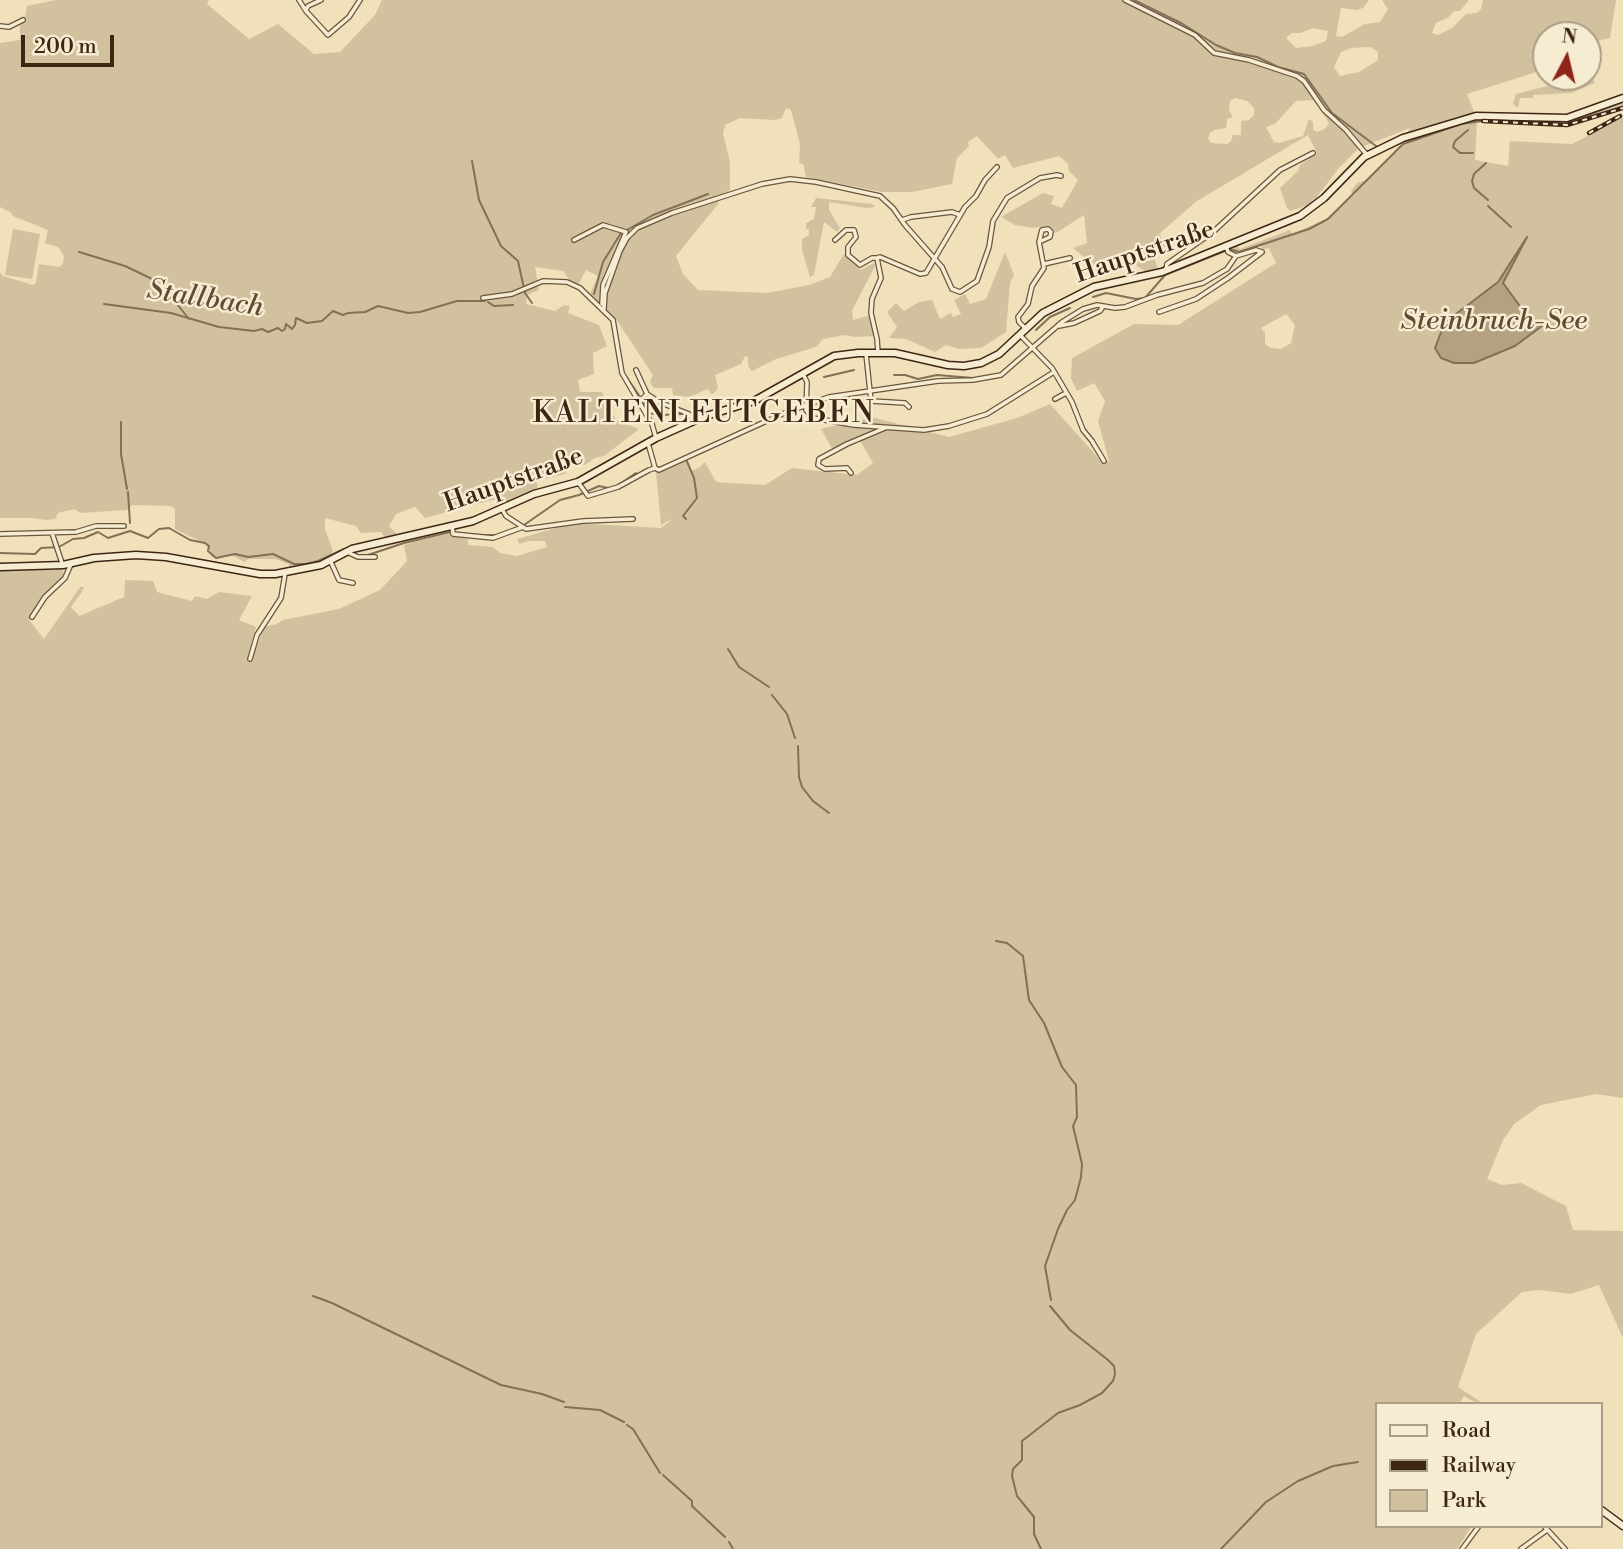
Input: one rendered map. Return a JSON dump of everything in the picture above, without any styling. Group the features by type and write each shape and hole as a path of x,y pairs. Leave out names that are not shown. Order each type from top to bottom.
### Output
{"main road":[{"name":"Hauptstraße","path":"0,567 63,565 110,556 152,556 260,574 285,572 317,566 346,551 452,530 534,494 578,482 656,438 693,421 754,401 834,356 866,353 904,355 942,365 970,365 995,357 1043,313 1094,287 1166,271 1227,249 1289,221 1309,210 1367,155 1407,136 1505,115 1567,118 1623,98"},
{"path":"1602,1510 1623,1526"}],"street":[{"path":"299,0 327,34 333,33 349,17 360,0"},
{"path":"306,11 308,6 321,0"},
{"path":"1125,0 1195,35 1214,52 1297,76 1310,88 1324,110 1367,155"},
{"path":"0,26 9,27 23,20"},
{"path":"1166,271 1167,264 1213,232 1280,170 1313,153"},
{"path":"835,240 846,230 854,230 856,237 847,248 849,255 860,265 880,256 921,275 927,272 960,215 997,167"},
{"path":"604,309 605,293 624,243 637,228 762,184 790,179 877,195 893,208 944,270 954,291 960,292 974,285 989,247 993,222 1007,198 1040,178 1061,176"},
{"path":"902,220 952,212 960,215"},
{"path":"574,240 603,225 626,232 603,285 601,296 604,309"},
{"path":"1025,328 1018,317 1028,304 1031,289 1041,275 1044,264 1039,242"},
{"path":"1227,249 1236,256"},
{"path":"578,482 589,496 618,487 655,468 659,470 805,404 829,397 938,381 998,376 1070,316 1093,306 1125,307 1203,283 1227,269 1236,256 1255,250 1262,252 1196,299 1159,312"},
{"path":"877,258 881,278 872,299 871,313 878,353"},
{"path":"1044,264 1070,258"},
{"path":"482,298 512,294 543,281 573,284 604,309 616,328 621,373 641,401 656,438"},
{"path":"1057,326 1074,323 1103,307"},
{"path":"1019,334 1033,346 1054,372 1083,430 1093,441 1104,461"},
{"path":"866,353 872,402 906,403 909,407"},
{"path":"636,370 647,394 659,402 690,414 693,421"},
{"path":"802,373 807,382 805,404 808,414 817,420 924,430 949,426 987,414 1054,372"},
{"path":"1055,399 1066,393"},
{"path":"641,401 647,394"},
{"path":"851,473 847,468 825,469 818,465 819,459 885,428"},
{"path":"648,442 655,468"},
{"path":"502,509 506,516 526,529 583,521 633,519"},
{"path":"0,534 76,532 96,526 124,526"},
{"path":"452,530 493,538 521,526"},
{"path":"52,533 63,565"},
{"path":"346,551 358,558 375,557"},
{"path":"330,560 339,580 353,583"},
{"path":"32,617 45,597 65,578 71,564"},
{"path":"250,659 262,626 281,598 285,572"},
{"path":"1462,1549 1478,1528"},
{"path":"1521,1549 1546,1528 1565,1549"}],"green space":[{"path":"56,0 209,0 207,4 249,39 278,24 314,54 340,52 375,15 382,0 1369,0 1363,8 1356,10 1341,8 1336,36 1342,37 1365,24 1380,22 1388,9 1382,0 1469,0 1460,11 1454,11 1449,17 1436,23 1432,33 1438,35 1452,28 1466,14 1477,13 1483,0 1616,0 1610,38 1602,40 1602,21 1532,21 1532,73 1467,94 1475,114 1567,122 1623,101 1623,106 1572,124 1477,121 1475,160 1508,166 1510,141 1572,144 1623,117 1623,1098 1596,1094 1541,1105 1514,1124 1503,1140 1487,1179 1502,1185 1521,1183 1566,1206 1573,1230 1623,1231 1623,1338 1599,1285 1571,1294 1539,1290 1522,1292 1476,1334 1458,1387 1481,1402 1474,1402 1464,1396 1460,1402 1374,1402 1374,1528 1471,1528 1457,1549 0,1549 0,568 62,568 64,575 40,600 29,620 44,639 80,587 84,587 71,607 79,616 124,597 125,580 153,581 157,592 192,601 195,596 207,599 219,592 252,596 239,620 256,627 248,655 253,656 264,627 283,620 339,609 380,590 407,561 404,545 413,542 450,533 452,536 468,539 468,545 493,547 500,553 517,556 547,547 545,541 519,544 517,539 574,523 661,528 674,518 661,525 656,472 689,457 687,462 691,471 705,462 716,482 765,485 792,468 857,475 873,463 858,437 833,450 821,429 871,417 949,437 1017,418 1050,404 1102,462 1109,461 1098,421 1105,401 1094,383 1077,391 1071,378 1072,358 1134,324 1178,325 1276,263 1269,248 1260,246 1241,252 1229,251 1228,248 1236,245 1240,249 1290,230 1292,234 1326,219 1353,195 1351,191 1357,183 1367,180 1402,146 1410,128 1359,148 1339,168 1316,198 1306,206 1290,211 1280,188 1298,171 1300,165 1317,153 1308,135 1197,201 1159,234 1167,247 1154,256 1158,270 1148,273 1133,263 1097,268 1073,248 1087,243 1084,215 1056,233 1047,226 1032,228 1015,225 1001,217 1043,193 1054,196 1051,204 1062,208 1078,180 1059,156 1013,168 1005,155 998,159 977,136 968,142 969,146 957,158 952,184 912,192 882,192 806,177 803,164 799,163 800,144 791,110 786,108 782,118 775,120 740,118 725,125 723,134 730,162 730,190 719,196 718,204 676,256 683,274 698,290 767,293 809,285 830,277 844,254 861,270 874,263 875,266 852,311 853,320 868,316 875,336 845,335 823,339 816,347 776,359 752,371 748,366 748,357 745,356 741,364 715,375 718,388 714,393 711,394 708,389 689,397 673,395 672,388 654,388 650,382 653,375 616,319 590,294 598,276 586,270 578,285 571,282 563,271 535,267 539,290 527,295 526,304 555,311 564,305 570,306 568,313 599,325 607,346 593,353 594,374 578,380 580,392 602,392 616,420 639,429 604,456 585,465 577,463 567,466 565,474 536,481 539,491 508,503 492,500 425,518 415,507 396,514 389,526 399,536 386,539 381,532 361,533 356,526 325,518 325,529 333,551 329,557 312,564 289,568 289,564 275,559 248,559 245,562 233,556 211,557 210,550 204,543 175,529 175,509 170,506 132,505 127,510 81,513 74,509 58,513 55,519 46,520 0,518 0,272 3,276 33,285 36,283 39,264 59,267 63,264 64,256 58,247 45,243 48,230 13,216 0,207 0,43 20,40 20,24 24,22 27,6","holes":["1313,28 1328,31 1326,41 1312,46 1296,48 1286,38 1292,33","1370,47 1378,52 1378,60 1359,72 1340,76 1334,67 1341,52 1352,48","1235,98 1247,101 1254,108 1254,115 1249,120 1241,121 1241,135 1233,135 1227,144 1211,143 1208,138 1210,133 1226,128 1227,119 1233,117 1229,111 1230,101","1315,100 1329,123 1326,128 1318,132 1313,130 1313,122 1309,119 1303,136 1274,142 1266,127 1275,124 1296,101","1286,314 1295,325 1291,343 1281,349 1271,348 1265,344 1265,333 1261,328"]},
{"path":"1532,90 1576,91 1520,98 1518,108 1513,104 1516,94"},
{"path":"816,198 872,204 875,207 829,202 829,210 840,228 837,232 824,222 814,275 810,277 802,250 802,239 809,235 806,223 814,219 816,207 811,207"},
{"path":"13,229 40,234 32,279 5,275"},
{"path":"1005,252 1014,275 1010,283 1006,332 981,348 959,349 946,345 935,352 906,339 889,338 897,327 887,312 896,303 904,311 919,302 932,300 940,319 951,313 953,317 961,314 954,300 965,294 970,304 986,299"}],"water":[{"name":"Steinbruch-See","path":"1527,237 1503,283 1525,313 1542,326 1515,346 1474,363 1454,363 1441,358 1435,348 1443,327 1498,282"}],"waterway":[{"path":"1134,0 1181,23 1216,45 1304,74 1332,113 1376,146"},
{"path":"1512,120 1564,124 1623,102"},
{"path":"1093,297 1106,293 1136,299 1145,298 1165,275 1230,249 1239,252 1309,229 1328,219 1403,144 1461,124 1496,119"},
{"path":"1468,130 1455,141 1453,147 1460,153 1473,153"},
{"path":"472,161 479,200 501,246 518,261 525,293 532,303"},
{"path":"1486,163 1474,174 1472,181 1474,188 1488,200"},
{"path":"627,230 653,215 708,194"},
{"path":"1488,206 1511,227"},
{"path":"594,294 603,262 621,233"},
{"path":"79,252 125,266 150,278 173,299 189,319"},
{"name":"Stallbach","path":"104,304 171,313 219,327 254,331 262,329 268,332 278,328 282,331 286,324 292,329 296,318 307,323 322,321 333,311 343,315 365,312 378,306 408,313 457,301 485,301"},
{"name":"Stallbach","path":"488,302 494,306 513,305"},
{"path":"1036,330 1050,317 1070,308"},
{"path":"824,377 854,370"},
{"name":"Stallbach","path":"625,375 648,413 683,414"},
{"path":"894,375 918,379 937,375 973,378"},
{"path":"121,422 121,454 127,489"},
{"path":"686,459 694,478 697,498 683,516 686,519"},
{"path":"620,484 636,473"},
{"path":"524,525 560,500 599,486 608,488"},
{"path":"128,492 130,523"},
{"path":"0,553 35,554 41,548 59,547 73,539 98,532 108,538 130,531 148,538 159,529 169,528 190,540 205,543 209,546 208,551 216,558 235,554 248,557 273,554 294,564 306,564 344,549"},
{"path":"368,555 450,532"},
{"path":"476,535 499,535"},
{"path":"728,649 739,667 769,687"},
{"path":"772,695 787,714 795,738"},
{"path":"798,746 802,787 813,801 829,813"},
{"path":"996,941 1007,943 1023,956 1029,1000 1044,1023 1062,1067 1076,1085 1077,1117 1073,1126 1082,1164 1081,1177 1075,1200 1058,1229 1045,1266 1051,1300"},
{"path":"313,1296 501,1385 564,1402"},
{"path":"1041,1549 1034,1534 1034,1517 1017,1496 1012,1476 1013,1469 1022,1460 1022,1441 1058,1413 1102,1393 1113,1381 1115,1374 1114,1366 1070,1330 1050,1306"},
{"path":"565,1407 600,1410 624,1422"},
{"path":"627,1425 633,1429 660,1473"},
{"path":"1221,1549 1266,1502 1298,1481 1333,1466 1358,1462"},
{"path":"663,1475 692,1501 692,1506 725,1537"},
{"path":"729,1542 733,1549"}],"railway":[{"path":"1483,121 1567,125 1623,108"},
{"path":"1589,133 1620,116"}],"district":[{"name":"KALTENLEUTGEBEN","path":"704,415"}]}
